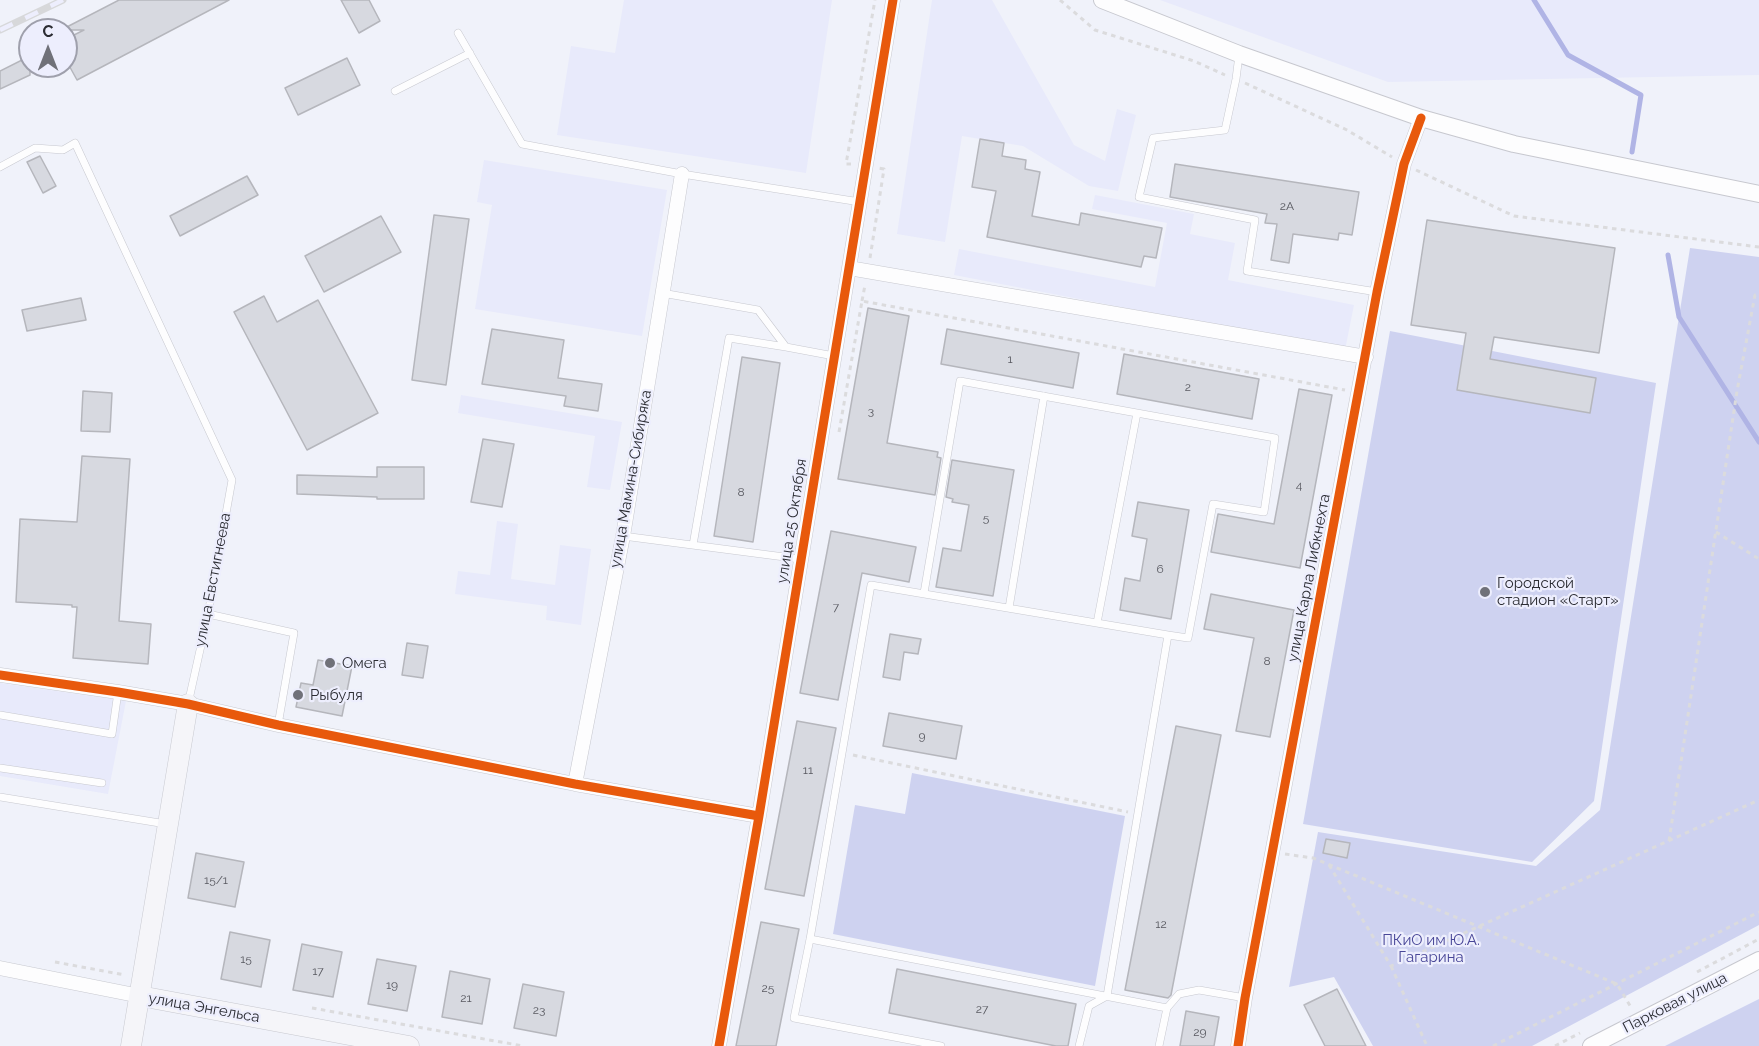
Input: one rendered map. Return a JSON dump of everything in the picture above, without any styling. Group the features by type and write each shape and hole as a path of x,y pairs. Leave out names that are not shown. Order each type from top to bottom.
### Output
{"main road":[{"name":"улица Евстигнеева","path":"131,1046 188,705"},
{"name":"улица Энгельса","path":"140,996 409,1046"}],"street":[{"name":"улица 25 Октября","path":"719,1046 893,0"},
{"path":"1102,0 1239,54 1421,118 1514,144 1759,194"},
{"name":"улица Карла Либкнехта","path":"1238,1046 1245,998 1377,292 1404,164 1421,118"},
{"name":"улица Мамина-Сибиряка","path":"575,784 623,536 682,174"},
{"path":"849,268 1366,357"},
{"path":"0,675 118,692 188,705 575,784 759,816"},
{"name":"Парковая улица","path":"1591,1046 1759,960"},
{"name":"улица Энгельса","path":"0,968 140,996"}],"lane":[{"path":"458,33 522,144 682,174 860,202"},
{"path":"395,91 470,53"},
{"path":"1239,54 1225,130 1153,138 1139,196 1255,220 1247,271 1377,292"},
{"name":"улица Евстигнеева","path":"0,167 35,148 63,150 75,143 232,480 208,614 188,705"},
{"path":"662,294 758,310 786,347"},
{"path":"693,545 729,338 834,356"},
{"path":"924,593 960,381 1275,438 1264,512 1213,504 1188,638 870,585 810,939 794,1018 941,1046"},
{"path":"1009,608 1044,396"},
{"path":"1098,623 1137,413"},
{"path":"623,536 800,559"},
{"path":"208,614 294,633 278,725"},
{"path":"1107,996 1168,635"},
{"path":"0,715 112,734 118,692"},
{"path":"0,768 102,783"},
{"path":"0,797 168,825"},
{"path":"810,939 1167,1008"},
{"path":"1159,1046 1167,1008 1179,994 1199,990 1245,998"},
{"path":"1079,1046 1089,1006 1107,996"}],"path":[{"path":"1669,841 1737,391 1755,295 1759,295"},
{"path":"1716,532 1759,559"},
{"path":"842,753 1138,814"},
{"path":"1391,966 1759,800"},
{"path":"1273,852 1313,858 1617,984 1631,1006"},
{"path":"1329,865 1391,966 1427,1046"},
{"path":"1493,1046 1759,912"}],"shaded area":[{"path":"624,0 832,0 806,173 557,135 571,46 615,53"},
{"path":"932,0 992,0 1074,145 1105,161 1117,109 1136,115 1118,191 1089,186 1023,146 962,136 945,242 897,234"},
{"path":"1160,0 1759,0 1759,75 1388,82"},
{"path":"484,160 667,190 642,336 475,309 492,205 477,202"},
{"path":"1095,195 1194,214 1190,234 1235,243 1228,280 1354,305 1345,350 954,275 959,249 1155,287 1167,223 1092,209"},
{"path":"461,395 622,422 610,490 587,487 595,436 458,413"},
{"path":"497,521 518,524 511,579 555,585 560,545 591,549 581,625 546,620 547,606 455,594 458,571 490,575"},
{"path":"0,683 126,701 108,794 0,776"}],"green space":[{"name":"ПКиО им Ю.А. Гагарина","path":"1690,248 1759,257 1759,925 1532,1046 1373,1046 1334,977 1289,987 1318,832 1536,866 1600,810"},
{"name":"Городской стадион «Старт»","path":"1390,331 1656,383 1594,801 1532,862 1303,824"},
{"path":"912,773 1125,816 1095,986 833,934 855,805 905,814"},
{"path":"1759,999 1759,1046 1665,1046"}],"building":[{"path":"119,0 229,0 77,80 78,33 84,30 78,30 78,21"},
{"path":"341,0 369,0 380,21 359,33"},
{"path":"347,58 360,85 298,115 285,88"},
{"path":"18,62 18,78 24,78 0,89 0,71"},
{"path":"980,139 1004,143 1002,156 1026,160 1025,169 1040,172 1032,216 1079,225 1081,213 1162,228 1156,258 1144,256 1141,267 987,237 996,191 972,187"},
{"path":"40,156 56,186 43,193 27,162"},
{"path":"1175,164 1359,192 1352,235 1339,233 1338,240 1293,234 1289,263 1271,260 1277,224 1265,223 1267,214 1170,197"},
{"path":"247,176 258,195 180,236 170,216"},
{"path":"434,215 469,219 446,385 412,380"},
{"path":"381,216 401,252 324,292 305,256"},
{"path":"1427,220 1615,248 1599,353 1494,337 1490,359 1596,378 1590,413 1457,390 1466,333 1411,325"},
{"path":"264,296 277,322 318,300 378,413 307,450 234,312"},
{"path":"81,298 86,320 27,331 22,310"},
{"path":"868,308 909,316 887,443 938,452 937,457 941,458 935,495 838,479"},
{"path":"492,329 564,340 558,378 602,384 598,411 564,406 566,396 482,384"},
{"path":"947,329 1079,353 1073,388 941,364"},
{"path":"1124,354 1259,379 1252,419 1117,394"},
{"path":"742,357 780,363 753,542 714,536"},
{"path":"1299,389 1332,395 1300,568 1211,552 1218,514 1274,524"},
{"path":"83,391 112,393 110,432 81,431"},
{"path":"483,439 514,444 502,507 471,502"},
{"path":"82,456 130,459 119,621 151,624 148,664 73,658 77,607 16,602 20,519 77,522"},
{"path":"952,460 1014,470 993,596 936,587 943,548 961,551 969,505 952,502 953,499 946,497"},
{"path":"377,467 424,467 424,499 377,499 377,497 297,494 297,475 377,477"},
{"path":"1138,502 1189,510 1171,619 1120,610 1125,578 1140,581 1147,539 1132,536"},
{"path":"831,531 916,547 909,582 862,573 838,700 800,693"},
{"path":"1211,594 1294,610 1270,737 1236,731 1254,638 1204,629"},
{"path":"890,634 921,639 918,654 904,652 900,680 883,677"},
{"path":"407,643 428,646 423,678 402,675"},
{"path":"318,660 352,666 342,716 296,707 301,683 313,685"},
{"path":"889,713 962,726 956,759 883,746"},
{"path":"797,721 836,728 804,896 765,889"},
{"path":"1176,726 1221,735 1171,995 1168,998 1125,990"},
{"path":"1326,839 1350,843 1347,858 1323,853"},
{"path":"196,853 244,862 235,907 188,898"},
{"path":"761,922 799,929 776,1046 736,1046"},
{"path":"230,932 270,940 261,987 221,979"},
{"path":"302,944 342,952 333,997 293,990"},
{"path":"377,959 416,966 407,1011 368,1004"},
{"path":"897,969 1076,1004 1068,1046 1056,1046 889,1013"},
{"path":"450,971 490,979 482,1024 442,1017"},
{"path":"523,984 564,992 556,1036 514,1028"},
{"path":"1337,989 1366,1046 1325,1046 1304,1005"},
{"path":"1186,1011 1219,1017 1214,1046 1180,1046"}],"waterway":[{"path":"1534,0 1568,55 1641,95 1632,152"},
{"path":"1668,255 1679,317 1759,442"}],"railway":[{"path":"0,30 63,0"}],"cycle path":[{"path":"719,1046 893,0"},
{"path":"1238,1046 1245,998 1377,292 1404,164 1421,118"},
{"path":"0,675 188,704 278,725 575,784 759,816"}],"place":[{"name":"Городской стадион «Старт»","path":"1485,592"},
{"name":"Омега","path":"330,663"},
{"name":"Рыбуля","path":"298,695"}]}
